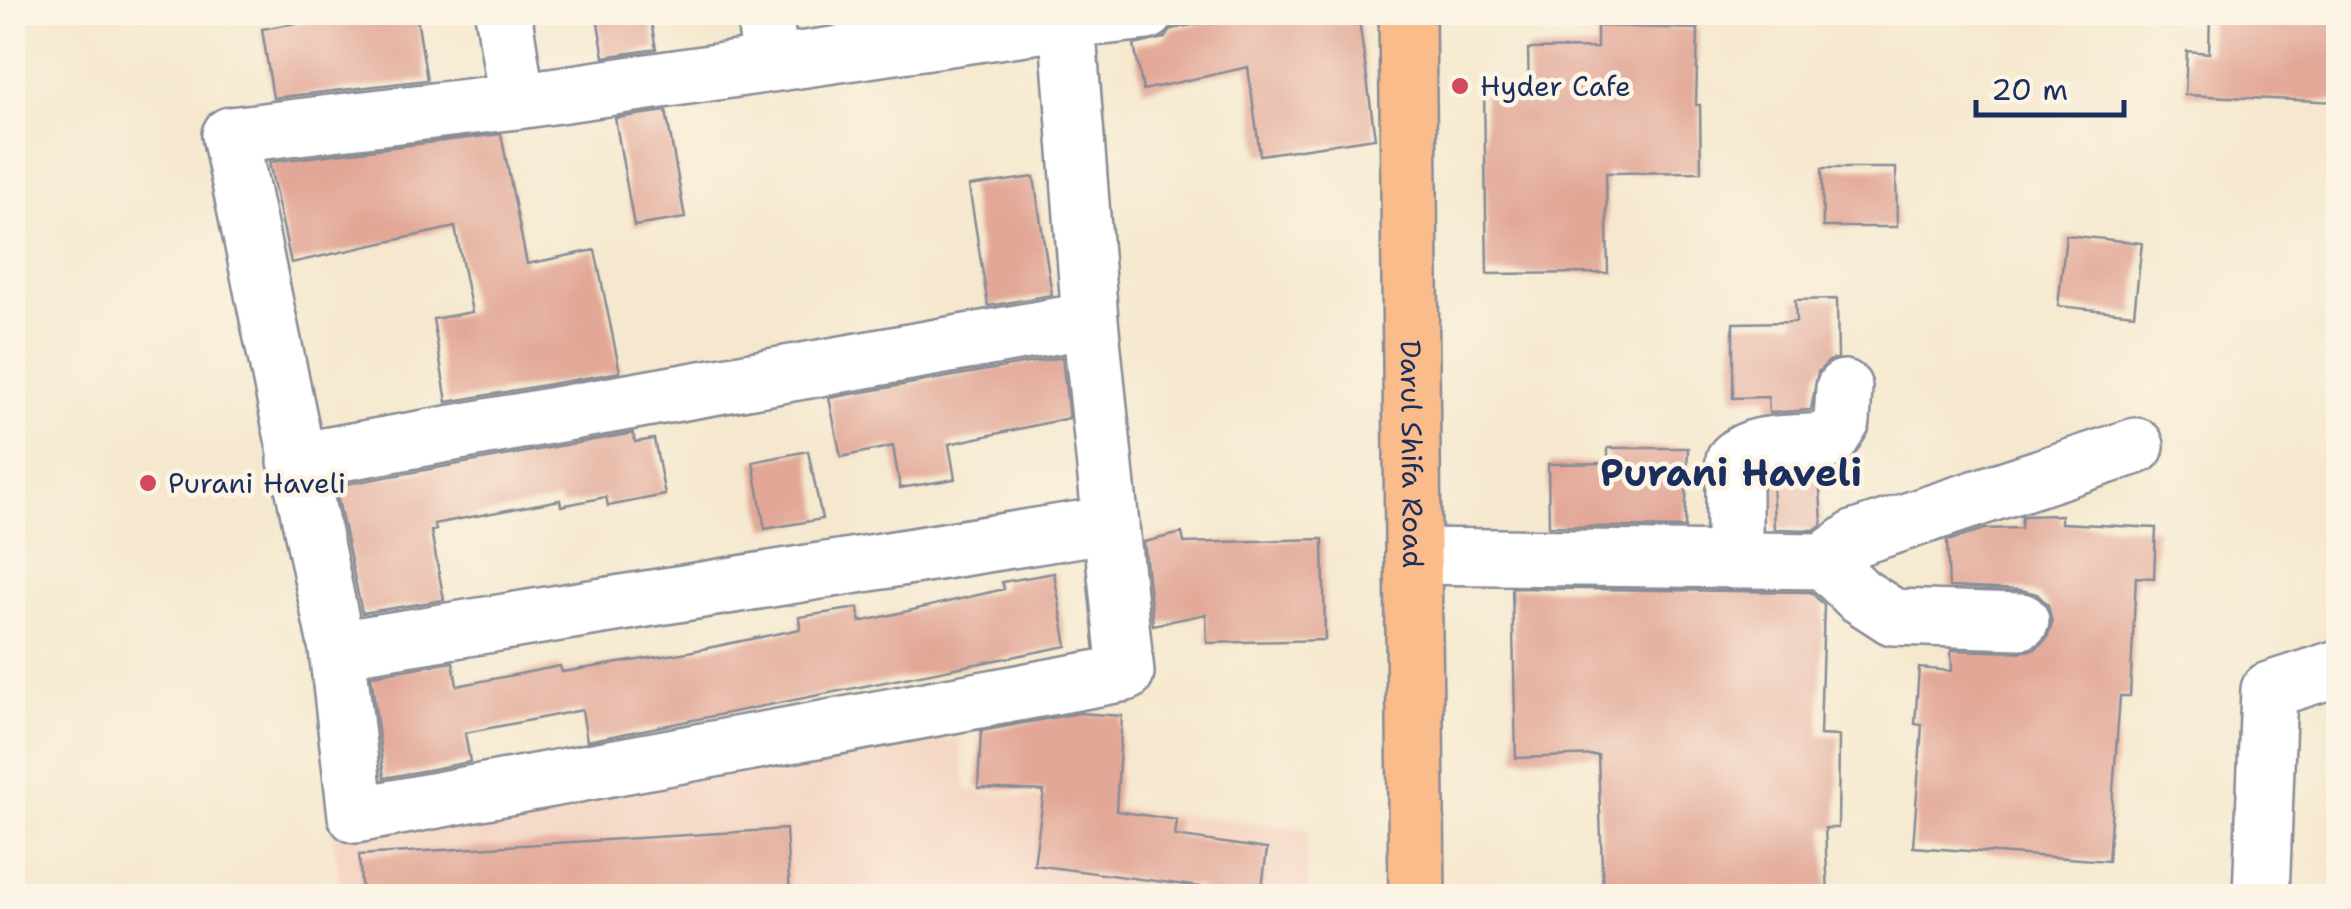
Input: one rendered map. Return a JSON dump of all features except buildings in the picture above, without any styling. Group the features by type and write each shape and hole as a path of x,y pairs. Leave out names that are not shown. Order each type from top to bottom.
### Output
{"main road":[{"name":"Darul Shifa Road","path":"1407,12 1417,896"}],"street":[{"path":"504,12 516,101"},
{"path":"1067,22 1090,320 1126,674 356,814 337,649 230,135 516,101 768,38 1067,22 1147,12"},
{"path":"296,461 1090,320"},
{"path":"1734,561 1734,460 1741,452 1761,446 1830,440 1842,421 1844,388"},
{"path":"1413,556 1824,561 1856,538 2136,446"},
{"path":"337,649 1111,524"},
{"path":"1824,561 1858,595 1893,617 2021,621"},
{"path":"2260,896 2269,690 2338,668"}],"shaded area":[{"path":"959,738 967,790 1308,829 1307,896 341,896 333,829"}],"place":[{"name":"Hyder Cafe","path":"1460,86"},
{"name":"Purani Haveli","path":"148,483"}],"district":[{"name":"Purani Haveli","path":"1731,473"}]}
